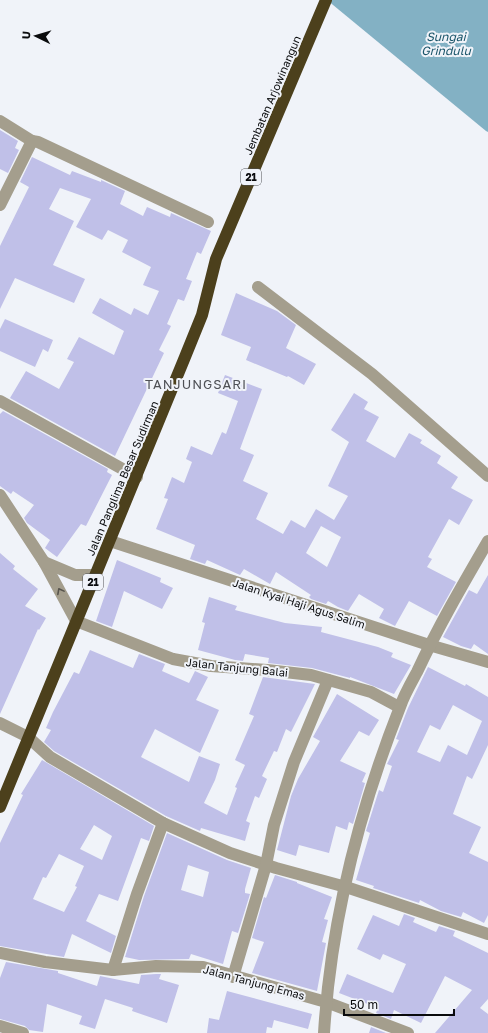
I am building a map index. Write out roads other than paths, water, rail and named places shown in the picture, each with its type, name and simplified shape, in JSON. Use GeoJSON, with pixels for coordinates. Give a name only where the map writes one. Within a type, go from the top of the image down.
{"type":"FeatureCollection","features":[{"type":"Feature","properties":{"kind":"highway","name":"Jembatan Arjowinangun"},"geometry":{"type":"LineString","coordinates":[[185,357],[202,315],[216,259],[326,0]]}},
{"type":"Feature","properties":{"kind":"highway","name":"Jalan Panglima Besar Sudirman"},"geometry":{"type":"LineString","coordinates":[[0,807],[137,477],[185,357]]}},
{"type":"Feature","properties":{"kind":"street"},"geometry":{"type":"LineString","coordinates":[[0,121],[32,141],[38,142],[208,222]]}},
{"type":"Feature","properties":{"kind":"street"},"geometry":{"type":"LineString","coordinates":[[0,205],[32,141]]}},
{"type":"Feature","properties":{"kind":"street"},"geometry":{"type":"LineString","coordinates":[[258,287],[372,374],[488,476]]}},
{"type":"Feature","properties":{"kind":"street"},"geometry":{"type":"LineString","coordinates":[[0,401],[137,477]]}},
{"type":"Feature","properties":{"kind":"street"},"geometry":{"type":"LineString","coordinates":[[0,495],[44,562],[76,621]]}},
{"type":"Feature","properties":{"kind":"street","name":"Jalan Kyai Haji Agus Salim"},"geometry":{"type":"LineString","coordinates":[[110,541],[430,645],[488,662]]}},
{"type":"Feature","properties":{"kind":"street"},"geometry":{"type":"LineString","coordinates":[[324,1033],[326,1002],[335,934],[352,853],[399,707],[430,645],[488,542]]}},
{"type":"Feature","properties":{"kind":"street"},"geometry":{"type":"LineString","coordinates":[[44,562],[76,574],[96,575]]}},
{"type":"Feature","properties":{"kind":"street","name":"Jalan Tanjung Balai"},"geometry":{"type":"LineString","coordinates":[[76,621],[173,659],[211,666],[267,670],[311,676],[370,692],[399,707]]}},
{"type":"Feature","properties":{"kind":"street"},"geometry":{"type":"LineString","coordinates":[[233,977],[266,865],[274,826],[294,762],[328,680]]}},
{"type":"Feature","properties":{"kind":"street"},"geometry":{"type":"LineString","coordinates":[[0,723],[28,737],[50,757],[163,823],[230,853],[266,865],[346,887],[488,934]]}},
{"type":"Feature","properties":{"kind":"street"},"geometry":{"type":"LineString","coordinates":[[112,970],[137,894],[163,823]]}},
{"type":"Feature","properties":{"kind":"street","name":"Jalan Tanjung Emas"},"geometry":{"type":"LineString","coordinates":[[0,953],[45,962],[112,970],[156,966],[203,967],[233,977],[326,1002],[408,1033]]}},
{"type":"Feature","properties":{"kind":"street"},"geometry":{"type":"LineString","coordinates":[[0,1026],[23,1033]]}},
{"type":"Feature","properties":{"kind":"water","name":"Sungai Grindulu"},"geometry":{"type":"Polygon","coordinates":[[[327,0],[488,0],[488,132],[486,131],[327,0]]]}},
{"type":"Feature","properties":{"kind":"district","name":"TANJUNGSARI"},"geometry":{"type":"Point","coordinates":[196,384]}}]}
